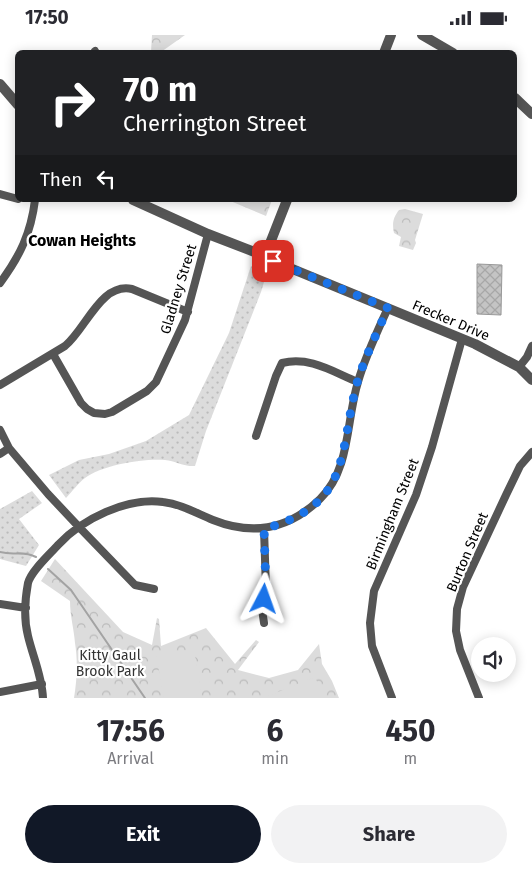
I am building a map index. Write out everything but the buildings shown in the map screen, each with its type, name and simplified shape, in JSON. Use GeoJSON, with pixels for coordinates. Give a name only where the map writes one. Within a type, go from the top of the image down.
{"type":"FeatureCollection","features":[{"type":"Feature","properties":{"kind":"street"},"geometry":{"type":"LineString","coordinates":[[385,50],[391,35]]}},
{"type":"Feature","properties":{"kind":"street"},"geometry":{"type":"LineString","coordinates":[[422,35],[448,50]]}},
{"type":"Feature","properties":{"kind":"street"},"geometry":{"type":"LineString","coordinates":[[0,84],[15,102]]}},
{"type":"Feature","properties":{"kind":"street"},"geometry":{"type":"LineString","coordinates":[[517,101],[532,114]]}},
{"type":"Feature","properties":{"kind":"street"},"geometry":{"type":"LineString","coordinates":[[0,194],[15,199]]}},
{"type":"Feature","properties":{"kind":"street"},"geometry":{"type":"LineString","coordinates":[[0,283],[14,263],[26,240],[34,202]]}},
{"type":"Feature","properties":{"kind":"street","name":"Frecker Drive"},"geometry":{"type":"LineString","coordinates":[[137,202],[208,234],[462,339],[520,367],[532,380]]}},
{"type":"Feature","properties":{"kind":"street"},"geometry":{"type":"LineString","coordinates":[[265,256],[286,202]]}},
{"type":"Feature","properties":{"kind":"street","name":"Gladney Street"},"geometry":{"type":"LineString","coordinates":[[53,355],[84,406],[94,413],[109,413],[146,391],[156,382],[188,312],[208,234]]}},
{"type":"Feature","properties":{"kind":"street"},"geometry":{"type":"LineString","coordinates":[[0,385],[53,355],[71,341],[105,297],[114,290],[132,289],[188,312]]}},
{"type":"Feature","properties":{"kind":"street"},"geometry":{"type":"LineString","coordinates":[[43,698],[42,684],[27,633],[28,581],[33,573],[69,534],[79,527],[113,509],[136,502],[164,501],[187,507],[221,523],[264,529],[287,522],[307,511],[322,497],[336,478],[344,455],[358,382],[388,308]]}},
{"type":"Feature","properties":{"kind":"street","name":"Birmingham Street"},"geometry":{"type":"LineString","coordinates":[[392,698],[372,645],[370,623],[374,591],[416,495],[432,447],[462,339]]}},
{"type":"Feature","properties":{"kind":"street"},"geometry":{"type":"LineString","coordinates":[[520,367],[532,346]]}},
{"type":"Feature","properties":{"kind":"street"},"geometry":{"type":"LineString","coordinates":[[256,436],[282,363],[294,360],[308,361],[358,382]]}},
{"type":"Feature","properties":{"kind":"street"},"geometry":{"type":"LineString","coordinates":[[0,430],[9,448],[79,527],[136,585],[154,589]]}},
{"type":"Feature","properties":{"kind":"street"},"geometry":{"type":"LineString","coordinates":[[0,454],[9,448]]}},
{"type":"Feature","properties":{"kind":"street","name":"Burton Street"},"geometry":{"type":"LineString","coordinates":[[479,698],[460,650],[456,631],[457,609],[463,587],[506,495],[520,466],[532,452]]}},
{"type":"Feature","properties":{"kind":"street"},"geometry":{"type":"LineString","coordinates":[[264,529],[266,589],[262,609],[264,623]]}},
{"type":"Feature","properties":{"kind":"street"},"geometry":{"type":"LineString","coordinates":[[0,605],[26,608]]}},
{"type":"Feature","properties":{"kind":"street"},"geometry":{"type":"LineString","coordinates":[[0,692],[42,684]]}},
{"type":"Feature","properties":{"kind":"green space"},"geometry":{"type":"Polygon","coordinates":[[[152,35],[185,35],[164,50],[151,50],[152,35]]]}},
{"type":"Feature","properties":{"kind":"green space"},"geometry":{"type":"Polygon","coordinates":[[[233,202],[271,202],[266,216],[233,202]]]}},
{"type":"Feature","properties":{"kind":"green space"},"geometry":{"type":"Polygon","coordinates":[[[405,209],[423,214],[413,250],[399,246],[401,237],[394,233],[393,221],[395,216],[399,210],[405,209]]]}},
{"type":"Feature","properties":{"kind":"green space"},"geometry":{"type":"Polygon","coordinates":[[[251,266],[267,272],[261,292],[206,431],[195,466],[156,460],[135,461],[112,466],[92,473],[77,485],[66,498],[49,475],[79,460],[109,454],[146,441],[189,415],[229,333],[251,266]]]}},
{"type":"Feature","properties":{"kind":"green space"},"geometry":{"type":"Polygon","coordinates":[[[32,491],[42,503],[19,519],[39,545],[26,566],[0,559],[0,509],[32,491]]]}},
{"type":"Feature","properties":{"kind":"green space","name":"Kitty Gaul Brook Park"},"geometry":{"type":"Polygon","coordinates":[[[55,559],[123,632],[152,645],[157,618],[159,619],[161,646],[206,628],[235,664],[256,640],[259,642],[238,670],[269,678],[298,670],[319,644],[322,664],[339,698],[74,698],[77,657],[70,601],[41,581],[55,559]]]}},
{"type":"Feature","properties":{"kind":"green space"},"geometry":{"type":"Polygon","coordinates":[[[194,649],[202,698],[164,698],[156,655],[194,649]]]}},
{"type":"Feature","properties":{"kind":"green space"},"geometry":{"type":"Polygon","coordinates":[[[315,677],[324,698],[263,698],[315,677]]]}},
{"type":"Feature","properties":{"kind":"waterway"},"geometry":{"type":"LineString","coordinates":[[0,552],[27,554],[36,557]]}},
{"type":"Feature","properties":{"kind":"waterway"},"geometry":{"type":"LineString","coordinates":[[48,569],[71,590],[145,698]]}},
{"type":"Feature","properties":{"kind":"district","name":"Cowan Heights"},"geometry":{"type":"Point","coordinates":[82,240]}},
{"type":"Feature","properties":{"kind":"route"},"geometry":{"type":"LineString","coordinates":[[264,599],[266,589],[264,529],[287,522],[307,511],[322,497],[336,478],[344,455],[358,382],[388,308],[273,261]]}}]}
